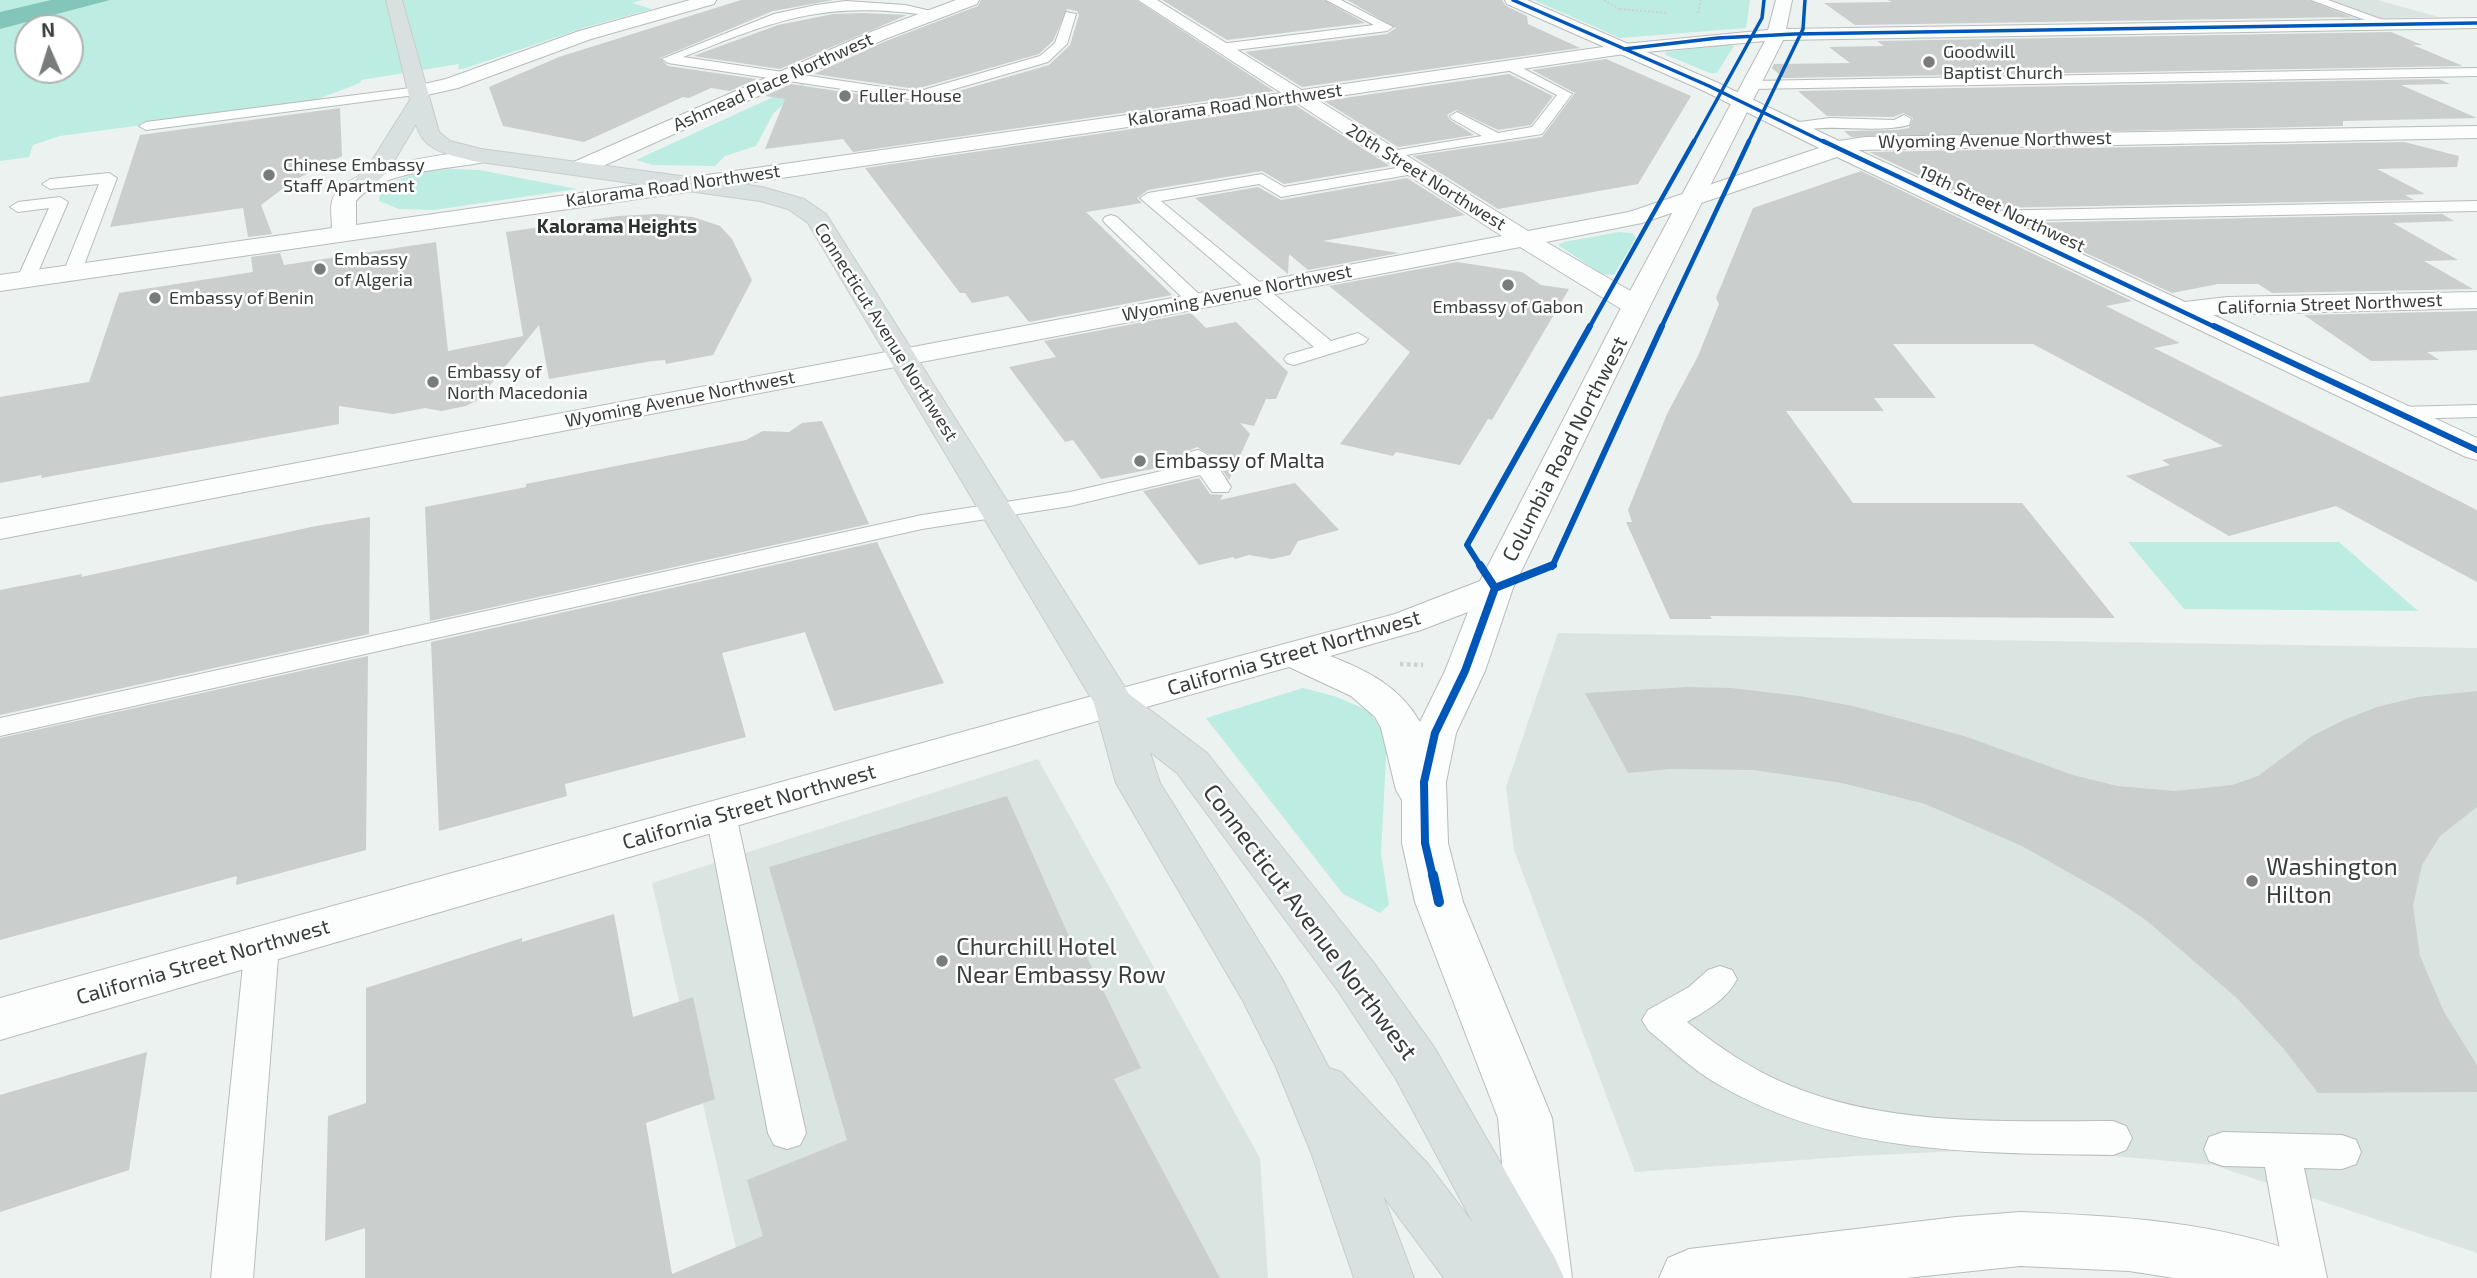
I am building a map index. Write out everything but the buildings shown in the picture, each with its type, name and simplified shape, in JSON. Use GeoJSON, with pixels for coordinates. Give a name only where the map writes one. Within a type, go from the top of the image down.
{"type":"FeatureCollection","features":[{"type":"Feature","properties":{"kind":"main road","name":"Connecticut Avenue Northwest"},"geometry":{"type":"LineString","coordinates":[[394,0],[427,130],[436,142],[481,156],[775,196],[812,214],[1114,703],[1138,783],[1263,991],[1302,1066],[1339,1152],[1384,1278]]}},
{"type":"Feature","properties":{"kind":"main road"},"geometry":{"type":"LineString","coordinates":[[364,182],[380,166],[417,87]]}},
{"type":"Feature","properties":{"kind":"main road","name":"Connecticut Avenue Northwest"},"geometry":{"type":"LineString","coordinates":[[1114,703],[1192,764],[1356,977],[1415,1063],[1534,1278]]}},
{"type":"Feature","properties":{"kind":"main road"},"geometry":{"type":"LineString","coordinates":[[1302,1066],[1420,1197],[1456,1250],[1480,1271],[1494,1278]]}},
{"type":"Feature","properties":{"kind":"street"},"geometry":{"type":"LineString","coordinates":[[417,87],[452,84],[584,35],[708,0]]}},
{"type":"Feature","properties":{"kind":"street","name":"Ashmead Place Northwest"},"geometry":{"type":"LineString","coordinates":[[578,169],[786,76],[971,0]]}},
{"type":"Feature","properties":{"kind":"street","name":"20th Street Northwest"},"geometry":{"type":"LineString","coordinates":[[1146,0],[1523,239],[1636,306]]}},
{"type":"Feature","properties":{"kind":"street","name":"19th Street Northwest"},"geometry":{"type":"LineString","coordinates":[[1513,0],[1624,49],[1746,93],[1792,127],[2477,450]]}},
{"type":"Feature","properties":{"kind":"street","name":"Columbia Road Northwest"},"geometry":{"type":"LineString","coordinates":[[1542,1278],[1525,1118],[1439,902],[1425,843],[1422,808],[1424,782],[1435,733],[1465,671],[1495,588],[1636,306],[1694,199],[1777,34],[1784,0]]}},
{"type":"Feature","properties":{"kind":"street"},"geometry":{"type":"LineString","coordinates":[[2438,7],[2477,17]]}},
{"type":"Feature","properties":{"kind":"street","name":"Kalorama Road Northwest"},"geometry":{"type":"LineString","coordinates":[[0,283],[1624,49],[1777,34],[2477,23]]}},
{"type":"Feature","properties":{"kind":"street","name":"Wyoming Avenue Northwest"},"geometry":{"type":"LineString","coordinates":[[0,529],[1634,218],[1838,149],[1875,142],[2477,132]]}},
{"type":"Feature","properties":{"kind":"street","name":"Connecticut Avenue Northwest"},"geometry":{"type":"LineString","coordinates":[[364,182],[403,171],[481,156]]}},
{"type":"Feature","properties":{"kind":"street"},"geometry":{"type":"LineString","coordinates":[[344,233],[344,200],[348,192],[364,182]]}},
{"type":"Feature","properties":{"kind":"street","name":"California Street Northwest"},"geometry":{"type":"LineString","coordinates":[[2182,311],[2227,305],[2477,300]]}},
{"type":"Feature","properties":{"kind":"street","name":"California Street Northwest"},"geometry":{"type":"LineString","coordinates":[[0,1019],[1408,622],[1495,588]]}},
{"type":"Feature","properties":{"kind":"street"},"geometry":{"type":"LineString","coordinates":[[1293,654],[1366,689],[1391,709],[1404,733],[1422,808]]}},
{"type":"Feature","properties":{"kind":"street"},"geometry":{"type":"LineString","coordinates":[[1689,1278],[2020,1239],[2129,1244],[2179,1251],[2291,1278]]}},
{"type":"Feature","properties":{"kind":"lane"},"geometry":{"type":"LineString","coordinates":[[1220,48],[1387,27],[1332,0]]}},
{"type":"Feature","properties":{"kind":"lane"},"geometry":{"type":"LineString","coordinates":[[2317,0],[2391,25]]}},
{"type":"Feature","properties":{"kind":"lane"},"geometry":{"type":"LineString","coordinates":[[934,13],[876,4],[814,8],[757,25],[668,59],[916,96],[1044,59],[1061,44],[1070,14]]}},
{"type":"Feature","properties":{"kind":"lane"},"geometry":{"type":"LineString","coordinates":[[1391,155],[1537,131],[1565,93],[1508,65]]}},
{"type":"Feature","properties":{"kind":"lane"},"geometry":{"type":"LineString","coordinates":[[1746,93],[2477,72]]}},
{"type":"Feature","properties":{"kind":"lane"},"geometry":{"type":"LineString","coordinates":[[146,126],[417,87]]}},
{"type":"Feature","properties":{"kind":"lane"},"geometry":{"type":"LineString","coordinates":[[1746,93],[1856,88],[1875,94]]}},
{"type":"Feature","properties":{"kind":"lane"},"geometry":{"type":"LineString","coordinates":[[1457,116],[1496,138]]}},
{"type":"Feature","properties":{"kind":"lane"},"geometry":{"type":"LineString","coordinates":[[1792,127],[1820,123],[1894,124],[1904,122],[1904,119]]}},
{"type":"Feature","properties":{"kind":"lane"},"geometry":{"type":"LineString","coordinates":[[1327,348],[1148,198],[1262,179],[1281,192],[1414,170]]}},
{"type":"Feature","properties":{"kind":"lane"},"geometry":{"type":"LineString","coordinates":[[50,184],[109,178],[72,273]]}},
{"type":"Feature","properties":{"kind":"lane"},"geometry":{"type":"LineString","coordinates":[[19,207],[60,202],[26,279]]}},
{"type":"Feature","properties":{"kind":"lane"},"geometry":{"type":"LineString","coordinates":[[1980,216],[2477,206]]}},
{"type":"Feature","properties":{"kind":"lane"},"geometry":{"type":"LineString","coordinates":[[1111,220],[1196,301]]}},
{"type":"Feature","properties":{"kind":"lane"},"geometry":{"type":"LineString","coordinates":[[1294,359],[1358,339]]}},
{"type":"Feature","properties":{"kind":"lane"},"geometry":{"type":"LineString","coordinates":[[2399,413],[2477,411]]}},
{"type":"Feature","properties":{"kind":"lane"},"geometry":{"type":"LineString","coordinates":[[0,727],[922,522],[1070,499],[1202,462],[1220,487]]}},
{"type":"Feature","properties":{"kind":"lane"},"geometry":{"type":"LineString","coordinates":[[721,815],[787,1133]]}},
{"type":"Feature","properties":{"kind":"lane"},"geometry":{"type":"LineString","coordinates":[[232,1278],[262,945]]}},
{"type":"Feature","properties":{"kind":"lane"},"geometry":{"type":"LineString","coordinates":[[1720,979],[1701,997],[1660,1020],[1731,1074],[1779,1098],[1832,1118],[1891,1129],[1957,1135],[2113,1138]]}},
{"type":"Feature","properties":{"kind":"lane"},"geometry":{"type":"LineString","coordinates":[[2223,1149],[2342,1152]]}},
{"type":"Feature","properties":{"kind":"lane"},"geometry":{"type":"LineString","coordinates":[[2280,1150],[2294,1207],[2306,1278]]}},
{"type":"Feature","properties":{"kind":"path"},"geometry":{"type":"LineString","coordinates":[[1620,9],[1672,13]]}},
{"type":"Feature","properties":{"kind":"path"},"geometry":{"type":"LineString","coordinates":[[1393,663],[1431,666]]}},
{"type":"Feature","properties":{"kind":"shaded area"},"geometry":{"type":"Polygon","coordinates":[[[0,0],[642,0],[632,3],[652,9],[583,28],[463,69],[458,69],[459,64],[361,80],[360,83],[307,103],[60,136],[33,145],[29,157],[0,161],[0,0]]]}},
{"type":"Feature","properties":{"kind":"shaded area"},"geometry":{"type":"Polygon","coordinates":[[[51,0],[110,0],[57,14],[14,14],[14,25],[0,29],[0,12],[51,0]]]}},
{"type":"Feature","properties":{"kind":"shaded area"},"geometry":{"type":"Polygon","coordinates":[[[1534,0],[1750,0],[1746,28],[1620,38],[1534,0]]]}},
{"type":"Feature","properties":{"kind":"shaded area"},"geometry":{"type":"Polygon","coordinates":[[[2298,0],[2377,0],[2439,17],[2344,19],[2298,0]]]}},
{"type":"Feature","properties":{"kind":"shaded area"},"geometry":{"type":"Polygon","coordinates":[[[1726,44],[1734,46],[1717,73],[1710,73],[1666,55],[1665,52],[1726,44]]]}},
{"type":"Feature","properties":{"kind":"shaded area"},"geometry":{"type":"Polygon","coordinates":[[[808,81],[773,114],[756,146],[725,156],[715,166],[653,165],[636,160],[808,81]]]}},
{"type":"Feature","properties":{"kind":"shaded area"},"geometry":{"type":"Polygon","coordinates":[[[479,170],[577,189],[434,210],[399,209],[379,201],[381,188],[398,180],[423,172],[479,170]]]}},
{"type":"Feature","properties":{"kind":"shaded area"},"geometry":{"type":"Polygon","coordinates":[[[1619,232],[1632,233],[1636,238],[1614,275],[1602,274],[1558,245],[1564,242],[1619,232]]]}},
{"type":"Feature","properties":{"kind":"shaded area"},"geometry":{"type":"Polygon","coordinates":[[[2128,542],[2339,542],[2418,611],[2184,609],[2128,542]]]}},
{"type":"Feature","properties":{"kind":"shaded area"},"geometry":{"type":"Polygon","coordinates":[[[1558,633],[2477,648],[2477,1253],[2213,1165],[2024,1148],[1857,1156],[1635,1172],[1514,850],[1506,787],[1558,633]]]}},
{"type":"Feature","properties":{"kind":"shaded area"},"geometry":{"type":"Polygon","coordinates":[[[1303,688],[1334,696],[1369,711],[1387,739],[1381,853],[1389,905],[1380,913],[1343,894],[1206,718],[1303,688]]]}},
{"type":"Feature","properties":{"kind":"shaded area"},"geometry":{"type":"Polygon","coordinates":[[[1038,759],[1260,1158],[1268,1278],[743,1278],[652,883],[1038,759]]]}},
{"type":"Feature","properties":{"kind":"cycle path"},"geometry":{"type":"LineString","coordinates":[[1513,0],[1709,86],[2477,450]]}},
{"type":"Feature","properties":{"kind":"cycle path"},"geometry":{"type":"LineString","coordinates":[[1495,588],[1467,545],[1728,82],[1762,18],[1764,0]]}},
{"type":"Feature","properties":{"kind":"cycle path"},"geometry":{"type":"LineString","coordinates":[[1495,588],[1552,567],[1714,212],[1796,45],[1803,29],[1805,0]]}},
{"type":"Feature","properties":{"kind":"cycle path"},"geometry":{"type":"LineString","coordinates":[[1624,49],[1718,38],[1795,34],[2477,23]]}},
{"type":"Feature","properties":{"kind":"cycle path"},"geometry":{"type":"LineString","coordinates":[[1439,902],[1425,843],[1424,782],[1435,733],[1465,671],[1495,588]]}},
{"type":"Feature","properties":{"kind":"place","name":"Goodwill Baptist Church"},"geometry":{"type":"Point","coordinates":[1929,62]}},
{"type":"Feature","properties":{"kind":"place","name":"Fuller House"},"geometry":{"type":"Point","coordinates":[845,96]}},
{"type":"Feature","properties":{"kind":"place","name":"Chinese Embassy Staff Apartment"},"geometry":{"type":"Point","coordinates":[269,175]}},
{"type":"Feature","properties":{"kind":"place","name":"Embassy of Algeria"},"geometry":{"type":"Point","coordinates":[320,269]}},
{"type":"Feature","properties":{"kind":"place","name":"Embassy of Gabon"},"geometry":{"type":"Point","coordinates":[1508,285]}},
{"type":"Feature","properties":{"kind":"place","name":"Embassy of Benin"},"geometry":{"type":"Point","coordinates":[155,298]}},
{"type":"Feature","properties":{"kind":"place","name":"Embassy of North Macedonia"},"geometry":{"type":"Point","coordinates":[433,382]}},
{"type":"Feature","properties":{"kind":"place","name":"Embassy of Malta"},"geometry":{"type":"Point","coordinates":[1140,461]}},
{"type":"Feature","properties":{"kind":"place","name":"Washington Hilton"},"geometry":{"type":"Point","coordinates":[2252,881]}},
{"type":"Feature","properties":{"kind":"place","name":"Churchill Hotel Near Embassy Row"},"geometry":{"type":"Point","coordinates":[942,961]}},
{"type":"Feature","properties":{"kind":"district","name":"Kalorama Heights"},"geometry":{"type":"Point","coordinates":[617,227]}}]}
